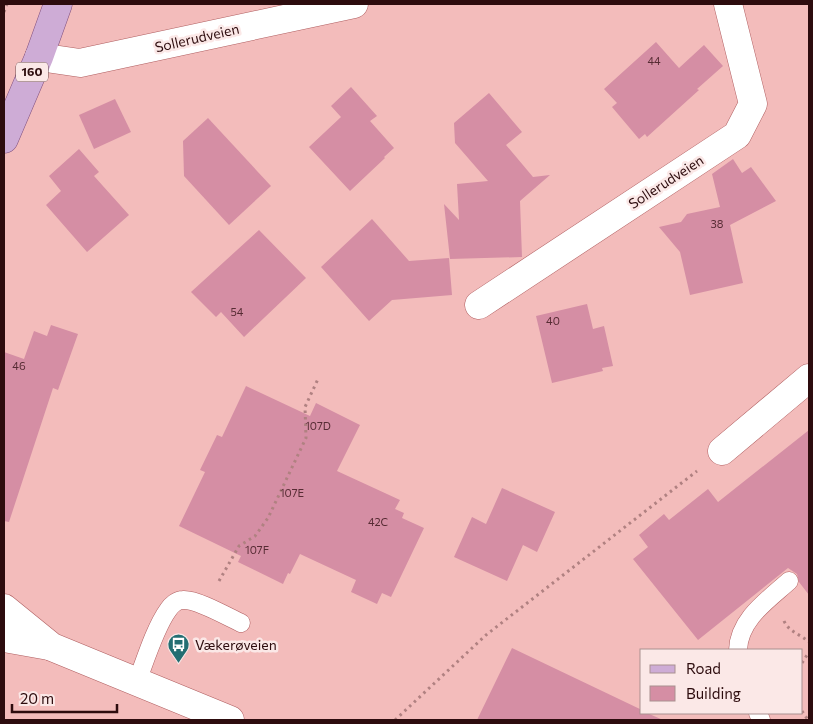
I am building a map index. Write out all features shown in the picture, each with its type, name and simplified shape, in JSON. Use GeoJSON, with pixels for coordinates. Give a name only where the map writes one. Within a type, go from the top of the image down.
{"type":"FeatureCollection","features":[{"type":"Feature","properties":{"kind":"main road","name":"160"},"geometry":{"type":"LineString","coordinates":[[4,139],[39,57],[58,4]]}},
{"type":"Feature","properties":{"kind":"street","name":"Sollerudveien"},"geometry":{"type":"LineString","coordinates":[[39,57],[80,63],[354,4]]}},
{"type":"Feature","properties":{"kind":"street","name":"Sollerudveien"},"geometry":{"type":"LineString","coordinates":[[479,305],[737,135],[753,104],[728,4]]}},
{"type":"Feature","properties":{"kind":"street"},"geometry":{"type":"LineString","coordinates":[[722,451],[809,378]]}},
{"type":"Feature","properties":{"kind":"street"},"geometry":{"type":"LineString","coordinates":[[4,608],[52,646]]}},
{"type":"Feature","properties":{"kind":"street"},"geometry":{"type":"LineString","coordinates":[[4,638],[52,646],[230,720]]}},
{"type":"Feature","properties":{"kind":"lane"},"geometry":{"type":"LineString","coordinates":[[738,649],[742,628],[760,607],[790,581]]}},
{"type":"Feature","properties":{"kind":"lane"},"geometry":{"type":"LineString","coordinates":[[137,682],[167,610],[174,603],[184,600],[205,606],[241,623]]}},
{"type":"Feature","properties":{"kind":"path"},"geometry":{"type":"LineString","coordinates":[[4,12],[6,4]]}},
{"type":"Feature","properties":{"kind":"path"},"geometry":{"type":"LineString","coordinates":[[205,606],[239,546],[255,536],[268,518],[306,438],[305,407],[318,380]]}},
{"type":"Feature","properties":{"kind":"path"},"geometry":{"type":"LineString","coordinates":[[395,720],[486,635],[722,451]]}},
{"type":"Feature","properties":{"kind":"path"},"geometry":{"type":"LineString","coordinates":[[783,618],[790,630],[802,635],[809,642]]}},
{"type":"Feature","properties":{"kind":"building"},"geometry":{"type":"Polygon","coordinates":[[[656,42],[679,68],[704,45],[723,66],[647,137],[645,134],[639,139],[612,107],[617,103],[604,89],[656,42]]]}},
{"type":"Feature","properties":{"kind":"building"},"geometry":{"type":"Polygon","coordinates":[[[351,87],[377,116],[370,121],[394,148],[350,191],[309,147],[341,117],[331,106],[351,87]]]}},
{"type":"Feature","properties":{"kind":"building"},"geometry":{"type":"Polygon","coordinates":[[[489,93],[522,132],[506,145],[533,177],[550,175],[520,201],[522,257],[450,259],[444,204],[459,220],[457,184],[488,181],[455,143],[454,123],[489,93]]]}},
{"type":"Feature","properties":{"kind":"building"},"geometry":{"type":"Polygon","coordinates":[[[115,99],[131,132],[94,149],[79,115],[115,99]]]}},
{"type":"Feature","properties":{"kind":"building"},"geometry":{"type":"Polygon","coordinates":[[[208,118],[271,186],[229,225],[184,176],[183,141],[208,118]]]}},
{"type":"Feature","properties":{"kind":"building"},"geometry":{"type":"Polygon","coordinates":[[[79,149],[99,172],[94,176],[129,215],[87,252],[46,205],[61,191],[49,176],[79,149]]]}},
{"type":"Feature","properties":{"kind":"building"},"geometry":{"type":"Polygon","coordinates":[[[733,159],[742,173],[751,167],[776,201],[730,225],[743,283],[690,295],[680,252],[659,227],[681,222],[687,214],[720,207],[712,174],[733,159]]]}},
{"type":"Feature","properties":{"kind":"building"},"geometry":{"type":"Polygon","coordinates":[[[372,219],[409,261],[449,258],[452,295],[392,300],[369,321],[321,267],[372,219]]]}},
{"type":"Feature","properties":{"kind":"building"},"geometry":{"type":"Polygon","coordinates":[[[259,230],[306,278],[244,337],[221,312],[216,317],[191,292],[259,230]]]}},
{"type":"Feature","properties":{"kind":"building"},"geometry":{"type":"Polygon","coordinates":[[[587,304],[593,329],[604,326],[613,366],[602,368],[603,371],[552,383],[536,316],[587,304]]]}},
{"type":"Feature","properties":{"kind":"building"},"geometry":{"type":"Polygon","coordinates":[[[51,325],[78,334],[58,390],[53,388],[9,522],[4,521],[4,352],[24,359],[34,331],[47,336],[51,325]]]}},
{"type":"Feature","properties":{"kind":"building"},"geometry":{"type":"Polygon","coordinates":[[[246,386],[310,416],[316,403],[360,425],[337,471],[400,500],[395,509],[404,513],[402,518],[424,528],[391,597],[382,593],[377,604],[351,592],[356,580],[300,554],[283,584],[238,562],[241,556],[179,526],[205,472],[200,470],[217,435],[222,437],[246,386]]]}},
{"type":"Feature","properties":{"kind":"building"},"geometry":{"type":"Polygon","coordinates":[[[809,430],[809,595],[799,582],[797,574],[788,568],[698,640],[633,559],[648,547],[639,535],[664,514],[669,520],[708,489],[718,502],[809,430]]]}},
{"type":"Feature","properties":{"kind":"building"},"geometry":{"type":"Polygon","coordinates":[[[502,488],[555,512],[537,552],[523,545],[507,581],[454,557],[472,517],[486,524],[502,488]]]}},
{"type":"Feature","properties":{"kind":"building"},"geometry":{"type":"Polygon","coordinates":[[[512,648],[640,709],[640,714],[649,714],[663,720],[477,720],[512,648]]]}},
{"type":"Feature","properties":{"kind":"place","name":"Vækerøveien"},"geometry":{"type":"Point","coordinates":[179,664]}}]}
